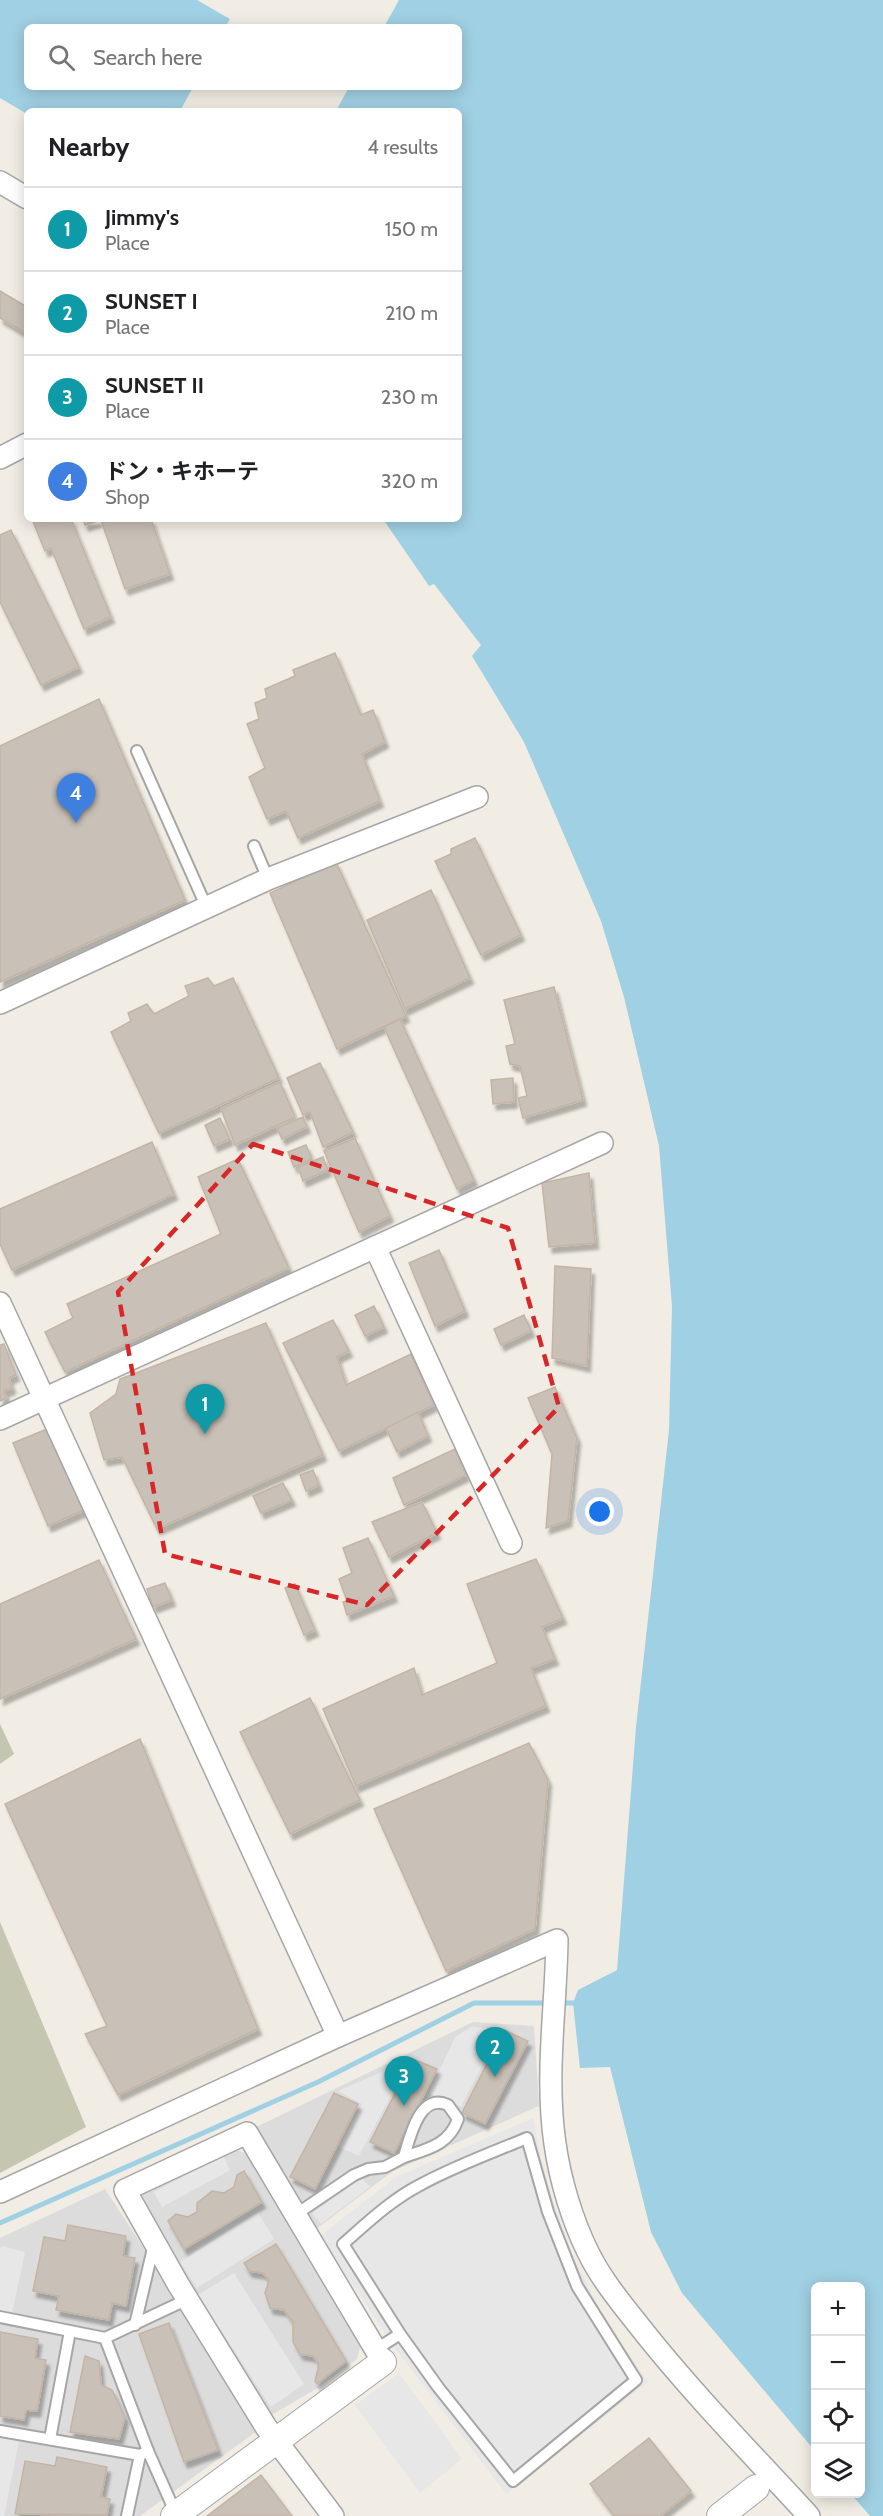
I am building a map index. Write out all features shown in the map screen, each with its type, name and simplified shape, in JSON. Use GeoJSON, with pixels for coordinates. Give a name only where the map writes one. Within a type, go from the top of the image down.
{"type":"FeatureCollection","features":[{"type":"Feature","properties":{"kind":"street"},"geometry":{"type":"LineString","coordinates":[[0,182],[24,196]]}},
{"type":"Feature","properties":{"kind":"street"},"geometry":{"type":"LineString","coordinates":[[0,458],[24,446]]}},
{"type":"Feature","properties":{"kind":"street"},"geometry":{"type":"LineString","coordinates":[[0,1003],[268,879],[477,797]]}},
{"type":"Feature","properties":{"kind":"street"},"geometry":{"type":"LineString","coordinates":[[0,1419],[602,1143]]}},
{"type":"Feature","properties":{"kind":"street"},"geometry":{"type":"LineString","coordinates":[[375,1247],[512,1543]]}},
{"type":"Feature","properties":{"kind":"street"},"geometry":{"type":"LineString","coordinates":[[0,1303],[338,2036]]}},
{"type":"Feature","properties":{"kind":"street"},"geometry":{"type":"LineString","coordinates":[[0,2192],[338,2036],[557,1940],[550,2069],[555,2144],[570,2205],[588,2252],[613,2293],[663,2357],[809,2516]]}},
{"type":"Feature","properties":{"kind":"street"},"geometry":{"type":"LineString","coordinates":[[175,2515],[275,2441],[379,2356],[247,2133],[124,2190],[275,2441],[333,2516]]}},
{"type":"Feature","properties":{"kind":"street"},"geometry":{"type":"LineString","coordinates":[[720,2516],[756,2488]]}},
{"type":"Feature","properties":{"kind":"lane"},"geometry":{"type":"LineString","coordinates":[[137,751],[206,906]]}},
{"type":"Feature","properties":{"kind":"lane"},"geometry":{"type":"LineString","coordinates":[[254,846],[268,879]]}},
{"type":"Feature","properties":{"kind":"lane"},"geometry":{"type":"LineString","coordinates":[[295,2215],[354,2175],[368,2169],[385,2167],[404,2157],[436,2146],[454,2132],[458,2119],[448,2105],[435,2101],[428,2104],[411,2133],[404,2157]]}},
{"type":"Feature","properties":{"kind":"lane"},"geometry":{"type":"LineString","coordinates":[[527,2138],[548,2212],[577,2286],[636,2380],[513,2481],[438,2387],[400,2334],[343,2244],[376,2214],[418,2186],[464,2163],[527,2138]]}},
{"type":"Feature","properties":{"kind":"lane"},"geometry":{"type":"LineString","coordinates":[[135,2325],[154,2241]]}},
{"type":"Feature","properties":{"kind":"lane"},"geometry":{"type":"LineString","coordinates":[[0,2317],[105,2338],[188,2299]]}},
{"type":"Feature","properties":{"kind":"lane"},"geometry":{"type":"LineString","coordinates":[[50,2439],[70,2331]]}},
{"type":"Feature","properties":{"kind":"lane"},"geometry":{"type":"LineString","coordinates":[[379,2356],[400,2334]]}},
{"type":"Feature","properties":{"kind":"lane"},"geometry":{"type":"LineString","coordinates":[[105,2338],[145,2453],[175,2515]]}},
{"type":"Feature","properties":{"kind":"lane"},"geometry":{"type":"LineString","coordinates":[[0,2431],[145,2453]]}},
{"type":"Feature","properties":{"kind":"lane"},"geometry":{"type":"LineString","coordinates":[[127,2516],[145,2453]]}},
{"type":"Feature","properties":{"kind":"highlighted area"},"geometry":{"type":"Polygon","coordinates":[[[253,1144],[508,1228],[559,1407],[367,1605],[165,1554],[118,1292],[253,1144]]]}},
{"type":"Feature","properties":{"kind":"shaded area"},"geometry":{"type":"Polygon","coordinates":[[[0,1724],[14,1754],[0,1764],[0,1724]]]}},
{"type":"Feature","properties":{"kind":"shaded area"},"geometry":{"type":"Polygon","coordinates":[[[0,1922],[86,2127],[0,2173],[0,1922]]]}},
{"type":"Feature","properties":{"kind":"shaded area"},"geometry":{"type":"Polygon","coordinates":[[[473,2022],[534,2026],[539,2106],[393,2171],[311,2233],[252,2129],[473,2022]]]}},
{"type":"Feature","properties":{"kind":"shaded area"},"geometry":{"type":"Polygon","coordinates":[[[471,2027],[501,2029],[461,2107],[429,2093],[455,2037],[471,2027]]]}},
{"type":"Feature","properties":{"kind":"shaded area"},"geometry":{"type":"Polygon","coordinates":[[[395,2066],[405,2069],[359,2156],[339,2147],[362,2104],[338,2091],[395,2066]]]}},
{"type":"Feature","properties":{"kind":"shaded area"},"geometry":{"type":"Polygon","coordinates":[[[533,2118],[543,2169],[567,2243],[602,2315],[648,2382],[506,2494],[395,2348],[320,2236],[396,2177],[533,2118]]]}},
{"type":"Feature","properties":{"kind":"shaded area"},"geometry":{"type":"Polygon","coordinates":[[[230,2148],[245,2153],[360,2347],[357,2359],[319,2387],[270,2416],[189,2288],[141,2195],[230,2148]]]}},
{"type":"Feature","properties":{"kind":"shaded area"},"geometry":{"type":"Polygon","coordinates":[[[223,2155],[230,2170],[162,2207],[154,2192],[223,2155]]]}},
{"type":"Feature","properties":{"kind":"shaded area"},"geometry":{"type":"Polygon","coordinates":[[[362,2178],[370,2187],[321,2224],[312,2213],[362,2178]]]}},
{"type":"Feature","properties":{"kind":"shaded area"},"geometry":{"type":"Polygon","coordinates":[[[105,2189],[175,2296],[257,2431],[140,2516],[0,2516],[0,2238],[105,2189]]]}},
{"type":"Feature","properties":{"kind":"shaded area"},"geometry":{"type":"Polygon","coordinates":[[[258,2212],[274,2239],[197,2288],[180,2262],[258,2212]]]}},
{"type":"Feature","properties":{"kind":"shaded area"},"geometry":{"type":"Polygon","coordinates":[[[3,2246],[25,2252],[12,2314],[0,2311],[0,2248],[3,2246]]]}},
{"type":"Feature","properties":{"kind":"shaded area"},"geometry":{"type":"Polygon","coordinates":[[[234,2273],[304,2384],[271,2407],[198,2295],[234,2273]]]}},
{"type":"Feature","properties":{"kind":"shaded area"},"geometry":{"type":"Polygon","coordinates":[[[399,2373],[462,2459],[420,2493],[355,2405],[399,2373]]]}},
{"type":"Feature","properties":{"kind":"shaded area"},"geometry":{"type":"Polygon","coordinates":[[[0,2437],[19,2441],[4,2516],[0,2516],[0,2437]]]}},
{"type":"Feature","properties":{"kind":"water"},"geometry":{"type":"Polygon","coordinates":[[[0,0],[197,0],[230,19],[227,24],[24,24],[24,90],[191,90],[182,108],[24,108],[24,112],[0,98],[0,0]]]}},
{"type":"Feature","properties":{"kind":"water"},"geometry":{"type":"Polygon","coordinates":[[[399,0],[883,0],[883,2516],[870,2516],[854,2498],[865,2498],[865,2282],[811,2282],[811,2446],[682,2293],[651,2232],[610,2067],[580,2068],[573,2003],[578,1990],[617,1970],[636,1727],[669,1430],[672,1306],[659,1146],[624,997],[601,921],[524,742],[472,656],[481,645],[434,584],[429,586],[385,522],[462,522],[462,108],[338,108],[347,90],[462,90],[462,24],[386,24],[399,0]]]}},
{"type":"Feature","properties":{"kind":"building"},"geometry":{"type":"Polygon","coordinates":[[[0,291],[24,305],[24,332],[0,318],[0,291]]]}},
{"type":"Feature","properties":{"kind":"building"},"geometry":{"type":"Polygon","coordinates":[[[33,522],[72,522],[111,617],[84,629],[51,548],[45,551],[33,522]]]}},
{"type":"Feature","properties":{"kind":"building"},"geometry":{"type":"Polygon","coordinates":[[[102,522],[152,522],[170,574],[125,589],[102,522]]]}},
{"type":"Feature","properties":{"kind":"building"},"geometry":{"type":"Polygon","coordinates":[[[11,530],[79,667],[41,685],[0,602],[0,535],[11,530]]]}},
{"type":"Feature","properties":{"kind":"building"},"geometry":{"type":"Polygon","coordinates":[[[335,653],[361,715],[373,710],[385,742],[362,754],[380,801],[298,838],[286,811],[267,819],[249,777],[265,768],[247,724],[259,719],[255,703],[267,698],[265,689],[295,676],[293,670],[335,653]]]}},
{"type":"Feature","properties":{"kind":"building"},"geometry":{"type":"Polygon","coordinates":[[[99,699],[185,900],[0,982],[0,746],[99,699]]]}},
{"type":"Feature","properties":{"kind":"building"},"geometry":{"type":"Polygon","coordinates":[[[475,838],[521,935],[481,955],[435,861],[451,854],[451,849],[475,838]]]}},
{"type":"Feature","properties":{"kind":"building"},"geometry":{"type":"Polygon","coordinates":[[[336,862],[406,1016],[337,1049],[270,893],[336,862]]]}},
{"type":"Feature","properties":{"kind":"building"},"geometry":{"type":"Polygon","coordinates":[[[431,890],[470,978],[405,1009],[367,920],[431,890]]]}},
{"type":"Feature","properties":{"kind":"building"},"geometry":{"type":"Polygon","coordinates":[[[208,978],[214,986],[233,978],[279,1078],[159,1133],[111,1032],[131,1021],[128,1013],[147,1004],[154,1014],[189,996],[185,986],[208,978]]]}},
{"type":"Feature","properties":{"kind":"building"},"geometry":{"type":"Polygon","coordinates":[[[554,987],[583,1100],[523,1118],[518,1098],[527,1096],[520,1066],[510,1064],[506,1046],[515,1044],[504,1000],[554,987]]]}},
{"type":"Feature","properties":{"kind":"building"},"geometry":{"type":"Polygon","coordinates":[[[400,1019],[474,1180],[457,1189],[384,1027],[400,1019]]]}},
{"type":"Feature","properties":{"kind":"building"},"geometry":{"type":"Polygon","coordinates":[[[320,1063],[353,1132],[323,1147],[310,1112],[303,1115],[287,1078],[320,1063]]]}},
{"type":"Feature","properties":{"kind":"building"},"geometry":{"type":"Polygon","coordinates":[[[513,1078],[514,1102],[493,1104],[491,1080],[513,1078]]]}},
{"type":"Feature","properties":{"kind":"building"},"geometry":{"type":"Polygon","coordinates":[[[280,1082],[295,1117],[235,1145],[221,1109],[280,1082]]]}},
{"type":"Feature","properties":{"kind":"building"},"geometry":{"type":"Polygon","coordinates":[[[303,1117],[307,1127],[282,1139],[277,1128],[303,1117]]]}},
{"type":"Feature","properties":{"kind":"building"},"geometry":{"type":"Polygon","coordinates":[[[220,1118],[230,1139],[214,1146],[205,1125],[220,1118]]]}},
{"type":"Feature","properties":{"kind":"building"},"geometry":{"type":"Polygon","coordinates":[[[355,1138],[390,1216],[359,1232],[324,1151],[355,1138]]]}},
{"type":"Feature","properties":{"kind":"building"},"geometry":{"type":"Polygon","coordinates":[[[152,1142],[174,1194],[12,1270],[0,1244],[0,1209],[152,1142]]]}},
{"type":"Feature","properties":{"kind":"building"},"geometry":{"type":"Polygon","coordinates":[[[306,1145],[312,1159],[294,1167],[288,1152],[306,1145]]]}},
{"type":"Feature","properties":{"kind":"building"},"geometry":{"type":"Polygon","coordinates":[[[323,1157],[328,1170],[303,1181],[298,1167],[323,1157]]]}},
{"type":"Feature","properties":{"kind":"building"},"geometry":{"type":"Polygon","coordinates":[[[238,1159],[289,1268],[65,1372],[45,1332],[73,1318],[67,1304],[221,1234],[198,1177],[238,1159]]]}},
{"type":"Feature","properties":{"kind":"building"},"geometry":{"type":"Polygon","coordinates":[[[589,1173],[595,1243],[549,1247],[542,1183],[589,1173]]]}},
{"type":"Feature","properties":{"kind":"building"},"geometry":{"type":"Polygon","coordinates":[[[439,1250],[465,1311],[435,1326],[409,1263],[439,1250]]]}},
{"type":"Feature","properties":{"kind":"building"},"geometry":{"type":"Polygon","coordinates":[[[555,1266],[591,1269],[587,1366],[552,1358],[555,1266]]]}},
{"type":"Feature","properties":{"kind":"building"},"geometry":{"type":"Polygon","coordinates":[[[374,1306],[384,1327],[365,1336],[355,1315],[374,1306]]]}},
{"type":"Feature","properties":{"kind":"building"},"geometry":{"type":"Polygon","coordinates":[[[524,1315],[531,1331],[501,1345],[494,1329],[524,1315]]]}},
{"type":"Feature","properties":{"kind":"building"},"geometry":{"type":"Polygon","coordinates":[[[333,1320],[349,1351],[337,1357],[346,1385],[411,1354],[434,1405],[339,1451],[283,1343],[333,1320]]]}},
{"type":"Feature","properties":{"kind":"building"},"geometry":{"type":"Polygon","coordinates":[[[266,1323],[323,1455],[157,1529],[122,1457],[104,1460],[90,1413],[116,1394],[120,1379],[266,1323]]]}},
{"type":"Feature","properties":{"kind":"building"},"geometry":{"type":"Polygon","coordinates":[[[4,1344],[16,1375],[9,1378],[12,1388],[4,1391],[7,1398],[0,1401],[0,1345],[4,1344]]]}},
{"type":"Feature","properties":{"kind":"building"},"geometry":{"type":"Polygon","coordinates":[[[555,1387],[577,1438],[568,1521],[546,1528],[552,1454],[528,1398],[555,1387]]]}},
{"type":"Feature","properties":{"kind":"building"},"geometry":{"type":"Polygon","coordinates":[[[418,1412],[428,1436],[397,1452],[386,1428],[418,1412]]]}},
{"type":"Feature","properties":{"kind":"building"},"geometry":{"type":"Polygon","coordinates":[[[47,1429],[84,1510],[48,1526],[13,1443],[47,1429]]]}},
{"type":"Feature","properties":{"kind":"building"},"geometry":{"type":"Polygon","coordinates":[[[455,1449],[466,1475],[404,1505],[393,1478],[455,1449]]]}},
{"type":"Feature","properties":{"kind":"building"},"geometry":{"type":"Polygon","coordinates":[[[313,1470],[319,1485],[306,1491],[300,1475],[313,1470]]]}},
{"type":"Feature","properties":{"kind":"building"},"geometry":{"type":"Polygon","coordinates":[[[283,1483],[292,1500],[261,1513],[253,1496],[283,1483]]]}},
{"type":"Feature","properties":{"kind":"building"},"geometry":{"type":"Polygon","coordinates":[[[422,1502],[437,1533],[389,1557],[372,1522],[422,1502]]]}},
{"type":"Feature","properties":{"kind":"building"},"geometry":{"type":"Polygon","coordinates":[[[368,1538],[394,1596],[347,1615],[343,1602],[347,1601],[339,1579],[352,1573],[343,1548],[368,1538]]]}},
{"type":"Feature","properties":{"kind":"building"},"geometry":{"type":"Polygon","coordinates":[[[536,1559],[563,1618],[542,1627],[555,1659],[531,1668],[546,1706],[356,1786],[323,1709],[414,1668],[422,1695],[497,1663],[467,1584],[536,1559]]]}},
{"type":"Feature","properties":{"kind":"building"},"geometry":{"type":"Polygon","coordinates":[[[99,1560],[136,1639],[0,1699],[0,1604],[99,1560]]]}},
{"type":"Feature","properties":{"kind":"building"},"geometry":{"type":"Polygon","coordinates":[[[165,1583],[172,1600],[153,1607],[147,1589],[165,1583]]]}},
{"type":"Feature","properties":{"kind":"building"},"geometry":{"type":"Polygon","coordinates":[[[295,1584],[315,1630],[304,1635],[285,1588],[295,1584]]]}},
{"type":"Feature","properties":{"kind":"building"},"geometry":{"type":"Polygon","coordinates":[[[310,1698],[360,1800],[290,1834],[240,1732],[310,1698]]]}},
{"type":"Feature","properties":{"kind":"building"},"geometry":{"type":"Polygon","coordinates":[[[140,1739],[258,2029],[118,2095],[85,2034],[107,2026],[5,1804],[140,1739]]]}},
{"type":"Feature","properties":{"kind":"building"},"geometry":{"type":"Polygon","coordinates":[[[529,1743],[548,1780],[535,1929],[446,1971],[374,1809],[529,1743]]]}},
{"type":"Feature","properties":{"kind":"building"},"geometry":{"type":"Polygon","coordinates":[[[504,2030],[528,2041],[485,2124],[462,2113],[504,2030]]]}},
{"type":"Feature","properties":{"kind":"building"},"geometry":{"type":"Polygon","coordinates":[[[413,2059],[437,2069],[394,2153],[370,2142],[413,2059]]]}},
{"type":"Feature","properties":{"kind":"building"},"geometry":{"type":"Polygon","coordinates":[[[334,2093],[358,2104],[315,2189],[290,2177],[334,2093]]]}},
{"type":"Feature","properties":{"kind":"building"},"geometry":{"type":"Polygon","coordinates":[[[244,2171],[262,2202],[184,2249],[168,2221],[176,2214],[188,2217],[197,2212],[197,2203],[212,2191],[224,2193],[234,2187],[237,2175],[244,2171]]]}},
{"type":"Feature","properties":{"kind":"building"},"geometry":{"type":"Polygon","coordinates":[[[68,2225],[126,2236],[123,2256],[135,2258],[126,2306],[112,2303],[109,2320],[56,2310],[59,2296],[33,2291],[44,2237],[65,2241],[68,2225]]]}},
{"type":"Feature","properties":{"kind":"building"},"geometry":{"type":"Polygon","coordinates":[[[276,2244],[346,2361],[317,2384],[315,2381],[319,2364],[313,2356],[300,2354],[293,2342],[293,2322],[284,2310],[270,2308],[265,2293],[269,2280],[263,2273],[249,2271],[244,2263],[276,2244]]]}},
{"type":"Feature","properties":{"kind":"building"},"geometry":{"type":"Polygon","coordinates":[[[169,2323],[218,2450],[184,2462],[139,2334],[169,2323]]]}},
{"type":"Feature","properties":{"kind":"building"},"geometry":{"type":"Polygon","coordinates":[[[0,2332],[38,2339],[35,2358],[46,2360],[37,2411],[26,2410],[24,2420],[0,2416],[0,2332]]]}},
{"type":"Feature","properties":{"kind":"building"},"geometry":{"type":"Polygon","coordinates":[[[85,2356],[99,2361],[101,2385],[112,2390],[125,2417],[119,2439],[70,2432],[85,2356]]]}},
{"type":"Feature","properties":{"kind":"building"},"geometry":{"type":"Polygon","coordinates":[[[649,2438],[691,2491],[660,2516],[614,2516],[590,2484],[649,2438]]]}},
{"type":"Feature","properties":{"kind":"building"},"geometry":{"type":"Polygon","coordinates":[[[57,2457],[107,2467],[101,2497],[110,2499],[107,2515],[15,2514],[25,2461],[55,2466],[57,2457]]]}},
{"type":"Feature","properties":{"kind":"building"},"geometry":{"type":"Polygon","coordinates":[[[261,2475],[292,2516],[207,2516],[261,2475]]]}},
{"type":"Feature","properties":{"kind":"waterway"},"geometry":{"type":"LineString","coordinates":[[0,2223],[318,2082],[474,2003],[550,2003]]}},
{"type":"Feature","properties":{"kind":"waterway"},"geometry":{"type":"LineString","coordinates":[[559,2003],[573,2003]]}},
{"type":"Feature","properties":{"kind":"place","name":"ドン・キホーテ"},"geometry":{"type":"Point","coordinates":[76,823]}},
{"type":"Feature","properties":{"kind":"place","name":"Jimmy's"},"geometry":{"type":"Point","coordinates":[205,1434]}},
{"type":"Feature","properties":{"kind":"place","name":"SUNSET I"},"geometry":{"type":"Point","coordinates":[495,2077]}},
{"type":"Feature","properties":{"kind":"place","name":"SUNSET II"},"geometry":{"type":"Point","coordinates":[404,2106]}}]}
